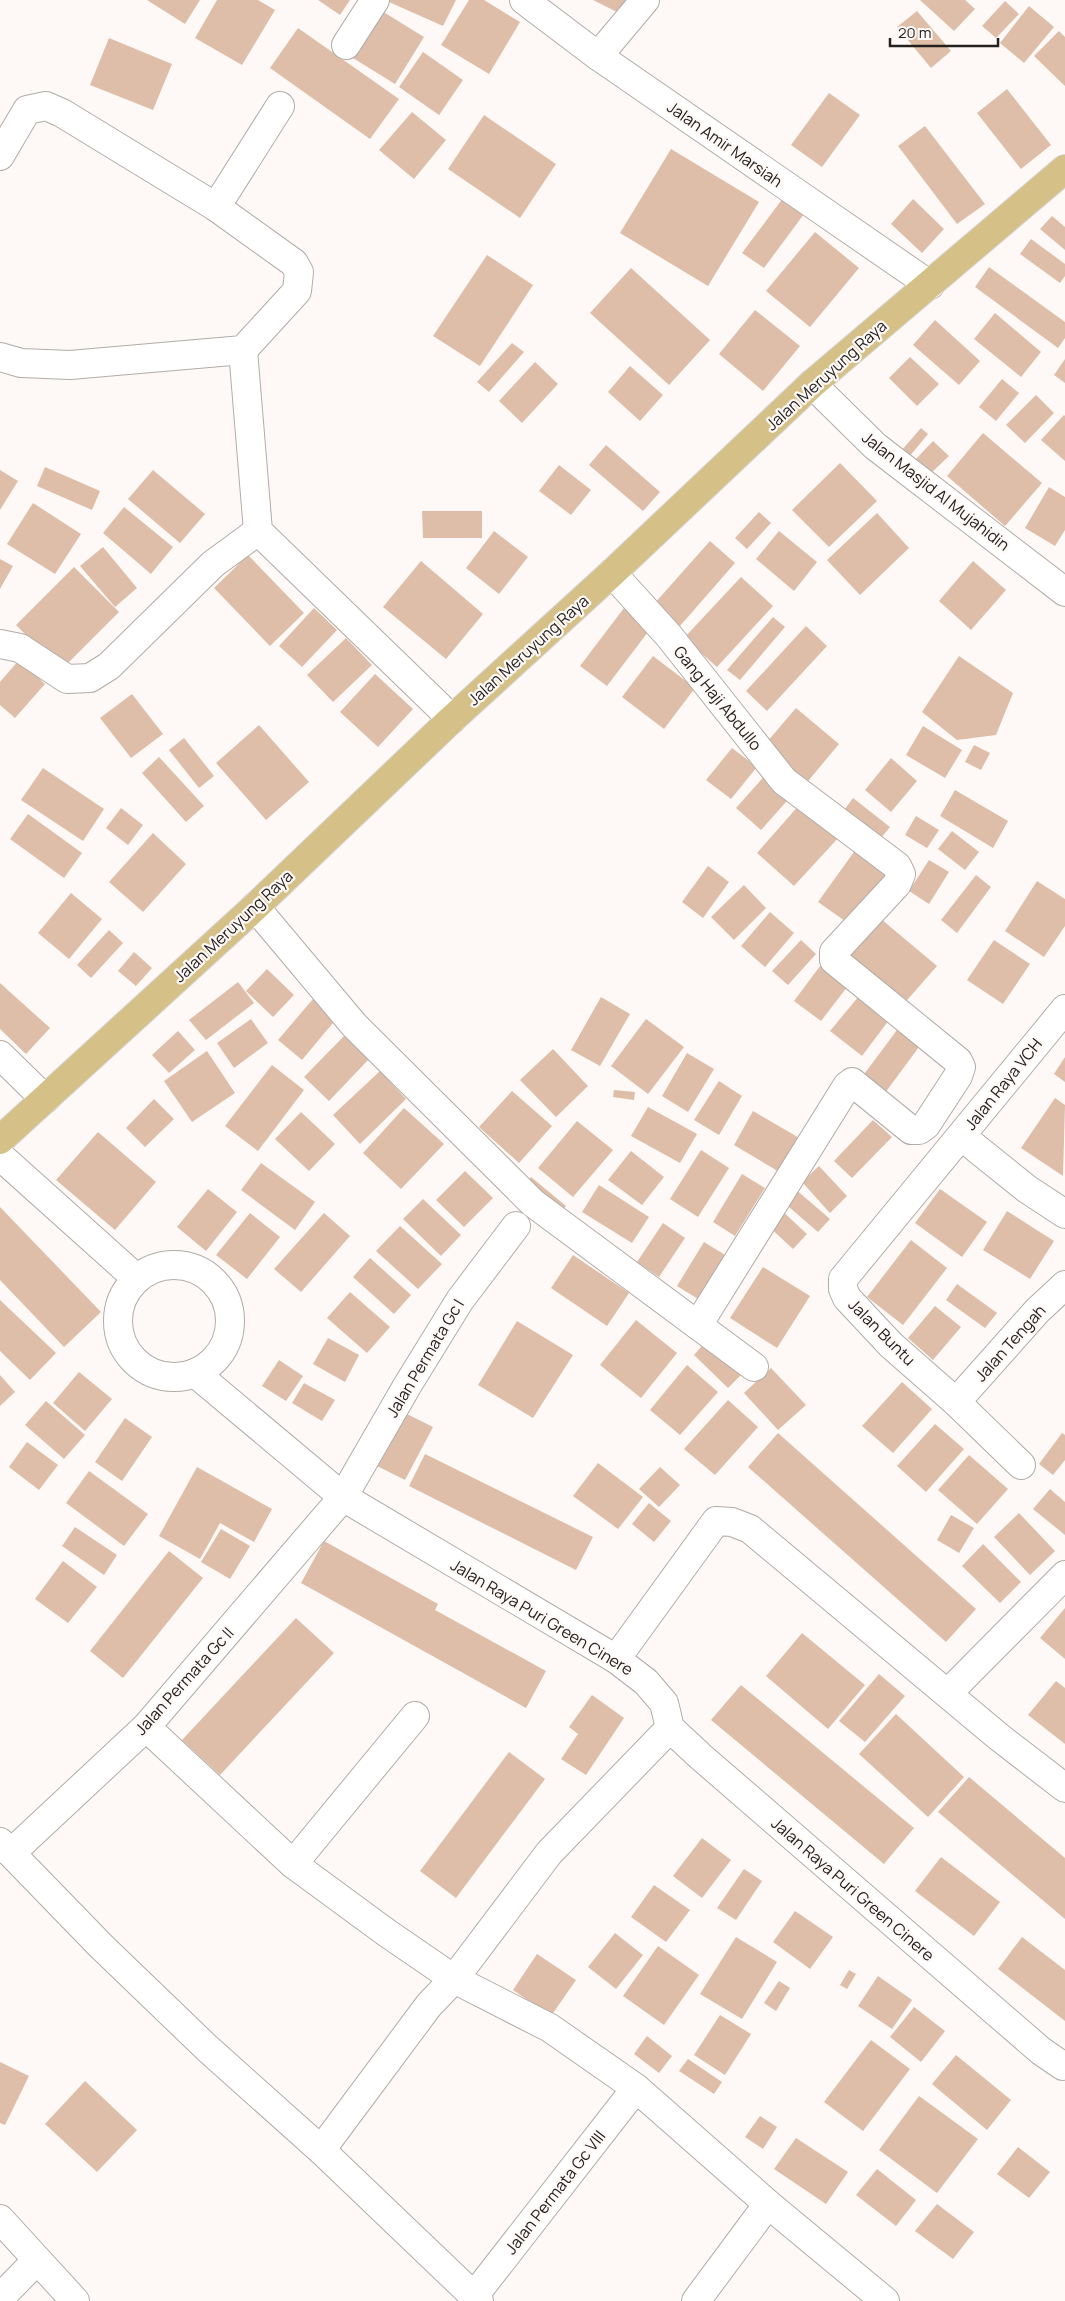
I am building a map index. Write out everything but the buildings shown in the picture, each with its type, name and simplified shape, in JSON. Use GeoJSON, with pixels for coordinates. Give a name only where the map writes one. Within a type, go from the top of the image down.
{"type":"FeatureCollection","features":[{"type":"Feature","properties":{"kind":"main road","name":"Jalan Meruyung Raya"},"geometry":{"type":"LineString","coordinates":[[0,1140],[255,906],[452,719],[612,573],[812,384],[1065,169]]}},
{"type":"Feature","properties":{"kind":"street"},"geometry":{"type":"LineString","coordinates":[[346,45],[375,0]]}},
{"type":"Feature","properties":{"kind":"street","name":"Jalan Amir Marsiah"},"geometry":{"type":"LineString","coordinates":[[524,0],[598,56],[930,285]]}},
{"type":"Feature","properties":{"kind":"street"},"geometry":{"type":"LineString","coordinates":[[598,56],[645,0]]}},
{"type":"Feature","properties":{"kind":"street"},"geometry":{"type":"LineString","coordinates":[[0,156],[27,110],[46,106],[62,113],[216,207],[294,263],[299,272],[297,291],[243,350],[70,365],[21,363],[0,357]]}},
{"type":"Feature","properties":{"kind":"street"},"geometry":{"type":"LineString","coordinates":[[216,207],[280,106]]}},
{"type":"Feature","properties":{"kind":"street"},"geometry":{"type":"LineString","coordinates":[[243,350],[258,530],[452,719]]}},
{"type":"Feature","properties":{"kind":"street","name":"Jalan Masjid Al Mujahidin"},"geometry":{"type":"LineString","coordinates":[[812,384],[875,446],[1065,592]]}},
{"type":"Feature","properties":{"kind":"street"},"geometry":{"type":"LineString","coordinates":[[0,644],[20,648],[67,679],[90,678],[109,666],[212,564],[258,530]]}},
{"type":"Feature","properties":{"kind":"street","name":"Gang Haji Abdullo"},"geometry":{"type":"LineString","coordinates":[[612,573],[669,636],[784,781],[897,866],[902,874],[897,884],[834,952],[834,960],[958,1061],[961,1067],[958,1076],[932,1117],[919,1130],[912,1130],[852,1082],[847,1086],[698,1325]]}},
{"type":"Feature","properties":{"kind":"street"},"geometry":{"type":"LineString","coordinates":[[255,906],[354,1026],[533,1203],[754,1367]]}},
{"type":"Feature","properties":{"kind":"street","name":"Jalan Raya VCH"},"geometry":{"type":"LineString","coordinates":[[961,1136],[1065,1010]]}},
{"type":"Feature","properties":{"kind":"street"},"geometry":{"type":"LineString","coordinates":[[0,1055],[45,1098]]}},
{"type":"Feature","properties":{"kind":"street"},"geometry":{"type":"LineString","coordinates":[[961,1136],[1027,1189],[1065,1214]]}},
{"type":"Feature","properties":{"kind":"street","name":"Jalan Buntu"},"geometry":{"type":"LineString","coordinates":[[961,1136],[843,1279],[843,1290],[853,1305],[891,1345],[956,1402],[1021,1465]]}},
{"type":"Feature","properties":{"kind":"street"},"geometry":{"type":"LineString","coordinates":[[0,1156],[136,1278]]}},
{"type":"Feature","properties":{"kind":"street","name":"Jalan Permata Gc I"},"geometry":{"type":"LineString","coordinates":[[343,1497],[407,1386],[460,1300],[516,1226]]}},
{"type":"Feature","properties":{"kind":"street"},"geometry":{"type":"LineString","coordinates":[[176,1264],[198,1269],[215,1282],[227,1301],[231,1322],[226,1344],[214,1361],[195,1373],[173,1377],[151,1372],[133,1360],[120,1340],[117,1318],[123,1296],[136,1278],[155,1267],[176,1264]]}},
{"type":"Feature","properties":{"kind":"street","name":"Jalan Tengah"},"geometry":{"type":"LineString","coordinates":[[956,1402],[1037,1311],[1065,1285]]}},
{"type":"Feature","properties":{"kind":"street","name":"Jalan Raya Puri Green Cinere"},"geometry":{"type":"LineString","coordinates":[[195,1373],[343,1497],[616,1659],[646,1682],[664,1704],[670,1728],[700,1756],[1033,2044],[1063,2066]]}},
{"type":"Feature","properties":{"kind":"street","name":"Jalan Permata Gc II"},"geometry":{"type":"LineString","coordinates":[[5,1848],[146,1726],[343,1497]]}},
{"type":"Feature","properties":{"kind":"street"},"geometry":{"type":"LineString","coordinates":[[616,1659],[716,1521],[732,1522],[750,1529],[998,1737],[1065,1788]]}},
{"type":"Feature","properties":{"kind":"street"},"geometry":{"type":"LineString","coordinates":[[948,1694],[1065,1575]]}},
{"type":"Feature","properties":{"kind":"street"},"geometry":{"type":"LineString","coordinates":[[293,1864],[415,1716]]}},
{"type":"Feature","properties":{"kind":"street"},"geometry":{"type":"LineString","coordinates":[[146,1726],[293,1864],[387,1933],[454,1978],[550,2028],[636,2088],[768,2204],[885,2301]]}},
{"type":"Feature","properties":{"kind":"street"},"geometry":{"type":"LineString","coordinates":[[321,2150],[429,2005],[454,1978],[549,1852],[670,1728]]}},
{"type":"Feature","properties":{"kind":"street"},"geometry":{"type":"LineString","coordinates":[[5,1848],[101,1946],[208,2048],[321,2150],[476,2299]]}},
{"type":"Feature","properties":{"kind":"street","name":"Jalan Permata Gc VIII"},"geometry":{"type":"LineString","coordinates":[[476,2299],[636,2088]]}},
{"type":"Feature","properties":{"kind":"street"},"geometry":{"type":"LineString","coordinates":[[696,2301],[768,2204]]}},
{"type":"Feature","properties":{"kind":"street"},"geometry":{"type":"LineString","coordinates":[[0,2219],[75,2301]]}},
{"type":"Feature","properties":{"kind":"street"},"geometry":{"type":"LineString","coordinates":[[0,2298],[37,2260]]}}]}
